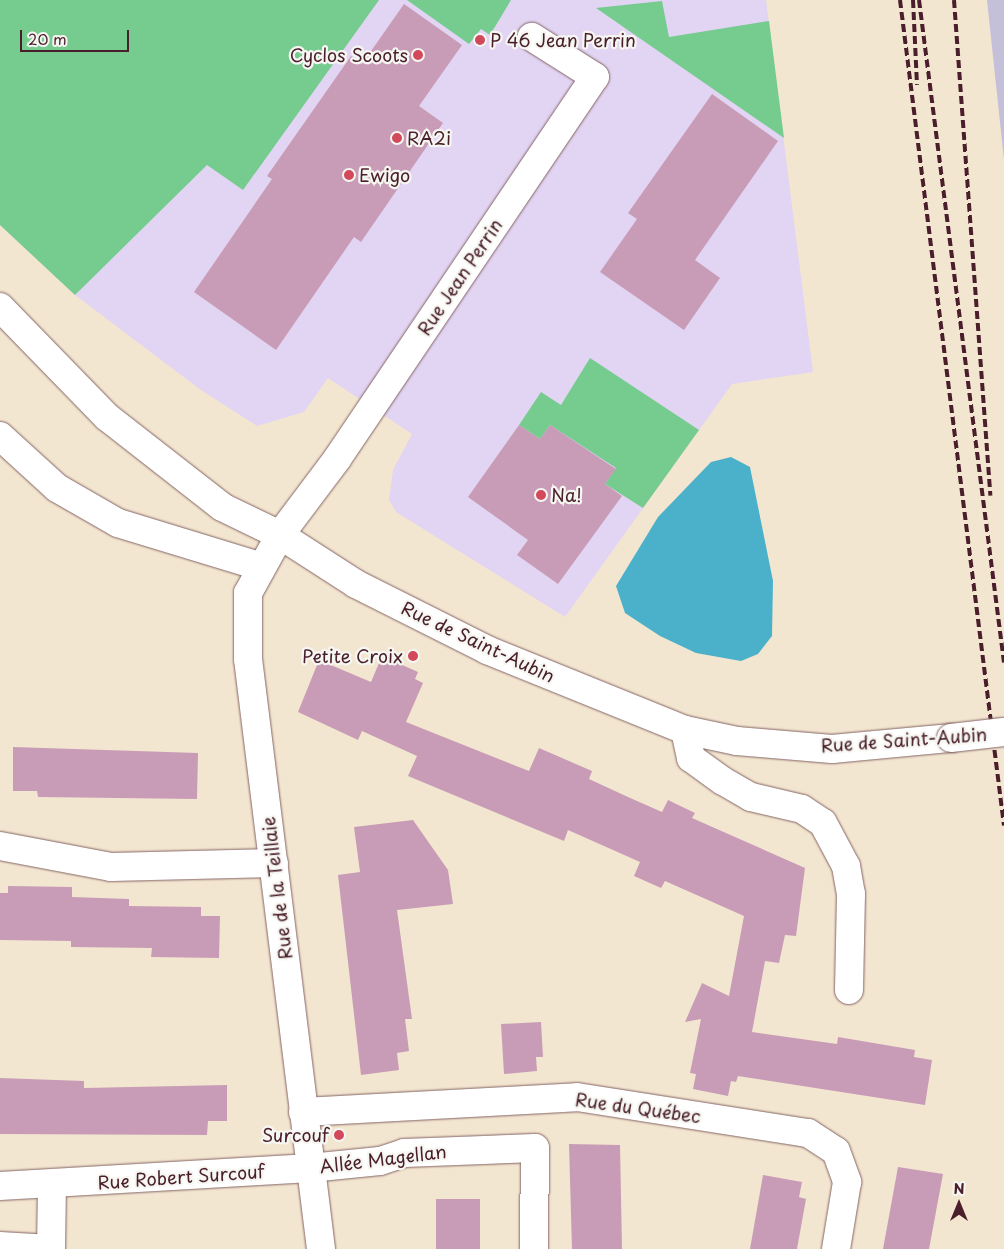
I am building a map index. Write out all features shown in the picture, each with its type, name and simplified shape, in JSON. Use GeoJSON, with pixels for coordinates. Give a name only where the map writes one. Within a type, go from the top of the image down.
{"type":"FeatureCollection","features":[{"type":"Feature","properties":{"kind":"street","name":"Rue Jean Perrin"},"geometry":{"type":"LineString","coordinates":[[280,536],[338,459],[595,77],[532,37]]}},
{"type":"Feature","properties":{"kind":"street","name":"Rue de Saint-Aubin"},"geometry":{"type":"LineString","coordinates":[[0,307],[107,417],[222,506],[280,536],[356,584],[487,650],[686,730],[737,741],[832,749],[1004,732]]}},
{"type":"Feature","properties":{"kind":"street"},"geometry":{"type":"LineString","coordinates":[[0,436],[57,488],[118,523],[259,566]]}},
{"type":"Feature","properties":{"kind":"street","name":"Rue de la Teillaie"},"geometry":{"type":"LineString","coordinates":[[280,536],[259,566],[248,593],[246,636],[321,1249]]}},
{"type":"Feature","properties":{"kind":"street"},"geometry":{"type":"LineString","coordinates":[[686,730],[691,758],[723,781],[752,797],[802,809],[823,823],[846,866],[851,894],[849,990]]}},
{"type":"Feature","properties":{"kind":"street"},"geometry":{"type":"LineString","coordinates":[[0,846],[111,867],[274,863]]}},
{"type":"Feature","properties":{"kind":"street","name":"Rue du Québec"},"geometry":{"type":"LineString","coordinates":[[303,1112],[577,1097],[808,1133],[836,1152],[847,1182],[836,1249]]}},
{"type":"Feature","properties":{"kind":"street","name":"Allée Magellan"},"geometry":{"type":"LineString","coordinates":[[310,1168],[380,1161],[404,1153],[535,1148],[534,1249]]}},
{"type":"Feature","properties":{"kind":"street","name":"Rue Robert Surcouf"},"geometry":{"type":"LineString","coordinates":[[0,1186],[52,1186],[310,1168]]}},
{"type":"Feature","properties":{"kind":"street"},"geometry":{"type":"LineString","coordinates":[[0,1246],[51,1249],[52,1186]]}},
{"type":"Feature","properties":{"kind":"shaded area"},"geometry":{"type":"Polygon","coordinates":[[[0,0],[766,0],[813,372],[732,384],[565,617],[396,512],[389,500],[393,470],[412,434],[328,378],[304,412],[257,426],[201,390],[75,295],[0,225],[0,0]]]}},
{"type":"Feature","properties":{"kind":"shaded area"},"geometry":{"type":"Polygon","coordinates":[[[987,0],[1004,0],[1004,160],[987,0]]]}},
{"type":"Feature","properties":{"kind":"green space"},"geometry":{"type":"Polygon","coordinates":[[[0,0],[379,0],[243,190],[207,165],[75,295],[0,225],[0,0]]]}},
{"type":"Feature","properties":{"kind":"green space"},"geometry":{"type":"Polygon","coordinates":[[[407,0],[511,0],[490,35],[481,29],[469,44],[407,0]]]}},
{"type":"Feature","properties":{"kind":"green space"},"geometry":{"type":"Polygon","coordinates":[[[662,1],[669,37],[769,21],[784,138],[596,8],[662,1]]]}},
{"type":"Feature","properties":{"kind":"green space"},"geometry":{"type":"Polygon","coordinates":[[[590,358],[699,430],[643,508],[605,484],[616,468],[550,425],[540,439],[519,425],[541,392],[561,405],[590,358]]]}},
{"type":"Feature","properties":{"kind":"water"},"geometry":{"type":"Polygon","coordinates":[[[731,457],[750,467],[773,581],[772,636],[758,654],[741,661],[696,653],[660,636],[625,613],[616,586],[658,517],[711,462],[731,457]]]}},
{"type":"Feature","properties":{"kind":"building"},"geometry":{"type":"Polygon","coordinates":[[[404,4],[462,45],[419,106],[443,123],[361,242],[354,237],[276,350],[194,292],[272,179],[267,176],[351,56],[362,64],[404,4]]]}},
{"type":"Feature","properties":{"kind":"building"},"geometry":{"type":"Polygon","coordinates":[[[712,94],[778,141],[695,260],[720,278],[684,330],[600,272],[637,219],[628,213],[712,94]]]}},
{"type":"Feature","properties":{"kind":"building"},"geometry":{"type":"Polygon","coordinates":[[[519,425],[540,439],[550,425],[616,469],[605,484],[622,496],[558,584],[517,555],[528,540],[468,497],[519,425]]]}},
{"type":"Feature","properties":{"kind":"building"},"geometry":{"type":"Polygon","coordinates":[[[382,656],[418,672],[415,679],[423,683],[406,722],[529,771],[539,748],[592,771],[589,779],[628,797],[662,812],[668,800],[695,813],[692,818],[805,868],[796,936],[785,935],[779,963],[765,961],[752,1032],[837,1044],[838,1037],[915,1050],[914,1057],[932,1060],[925,1105],[738,1076],[736,1082],[731,1081],[728,1096],[693,1089],[696,1074],[690,1073],[701,1019],[685,1022],[702,983],[729,996],[744,916],[665,881],[661,888],[634,876],[640,862],[568,830],[564,841],[408,776],[417,756],[362,731],[358,740],[298,712],[319,660],[371,682],[382,656]]]}},
{"type":"Feature","properties":{"kind":"building"},"geometry":{"type":"Polygon","coordinates":[[[13,747],[198,753],[197,799],[38,797],[37,791],[13,791],[13,747]]]}},
{"type":"Feature","properties":{"kind":"building"},"geometry":{"type":"Polygon","coordinates":[[[413,820],[448,870],[453,904],[397,910],[412,1019],[405,1019],[409,1051],[397,1053],[399,1070],[361,1075],[338,875],[360,872],[354,827],[413,820]]]}},
{"type":"Feature","properties":{"kind":"building"},"geometry":{"type":"Polygon","coordinates":[[[8,886],[72,887],[72,897],[129,899],[129,906],[201,907],[201,916],[220,916],[219,958],[151,957],[152,948],[71,947],[71,941],[0,940],[0,893],[8,893],[8,886]]]}},
{"type":"Feature","properties":{"kind":"building"},"geometry":{"type":"Polygon","coordinates":[[[541,1022],[543,1057],[536,1057],[537,1071],[504,1074],[501,1024],[541,1022]]]}},
{"type":"Feature","properties":{"kind":"building"},"geometry":{"type":"Polygon","coordinates":[[[0,1078],[84,1081],[84,1088],[227,1085],[227,1121],[208,1121],[207,1135],[0,1134],[0,1078]]]}},
{"type":"Feature","properties":{"kind":"building"},"geometry":{"type":"Polygon","coordinates":[[[569,1144],[620,1145],[622,1249],[572,1249],[569,1144]]]}},
{"type":"Feature","properties":{"kind":"building"},"geometry":{"type":"Polygon","coordinates":[[[898,1167],[943,1174],[929,1249],[883,1249],[898,1167]]]}},
{"type":"Feature","properties":{"kind":"building"},"geometry":{"type":"Polygon","coordinates":[[[763,1175],[802,1182],[799,1197],[806,1199],[797,1249],[750,1249],[763,1175]]]}},
{"type":"Feature","properties":{"kind":"building"},"geometry":{"type":"Polygon","coordinates":[[[436,1199],[480,1199],[480,1249],[436,1249],[436,1199]]]}},
{"type":"Feature","properties":{"kind":"railway"},"geometry":{"type":"LineString","coordinates":[[900,0],[1004,825]]}},
{"type":"Feature","properties":{"kind":"railway"},"geometry":{"type":"LineString","coordinates":[[913,0],[917,85]]}},
{"type":"Feature","properties":{"kind":"railway"},"geometry":{"type":"LineString","coordinates":[[919,0],[1004,663]]}},
{"type":"Feature","properties":{"kind":"railway"},"geometry":{"type":"LineString","coordinates":[[954,0],[990,496]]}},
{"type":"Feature","properties":{"kind":"place","name":"P 46 Jean Perrin"},"geometry":{"type":"Point","coordinates":[480,40]}},
{"type":"Feature","properties":{"kind":"place","name":"Cyclos Scoots"},"geometry":{"type":"Point","coordinates":[418,55]}},
{"type":"Feature","properties":{"kind":"place","name":"RA2i"},"geometry":{"type":"Point","coordinates":[397,138]}},
{"type":"Feature","properties":{"kind":"place","name":"Ewigo"},"geometry":{"type":"Point","coordinates":[349,175]}},
{"type":"Feature","properties":{"kind":"place","name":"Na!"},"geometry":{"type":"Point","coordinates":[541,495]}},
{"type":"Feature","properties":{"kind":"place","name":"Petite Croix"},"geometry":{"type":"Point","coordinates":[413,656]}},
{"type":"Feature","properties":{"kind":"place","name":"Surcouf"},"geometry":{"type":"Point","coordinates":[339,1135]}}]}
